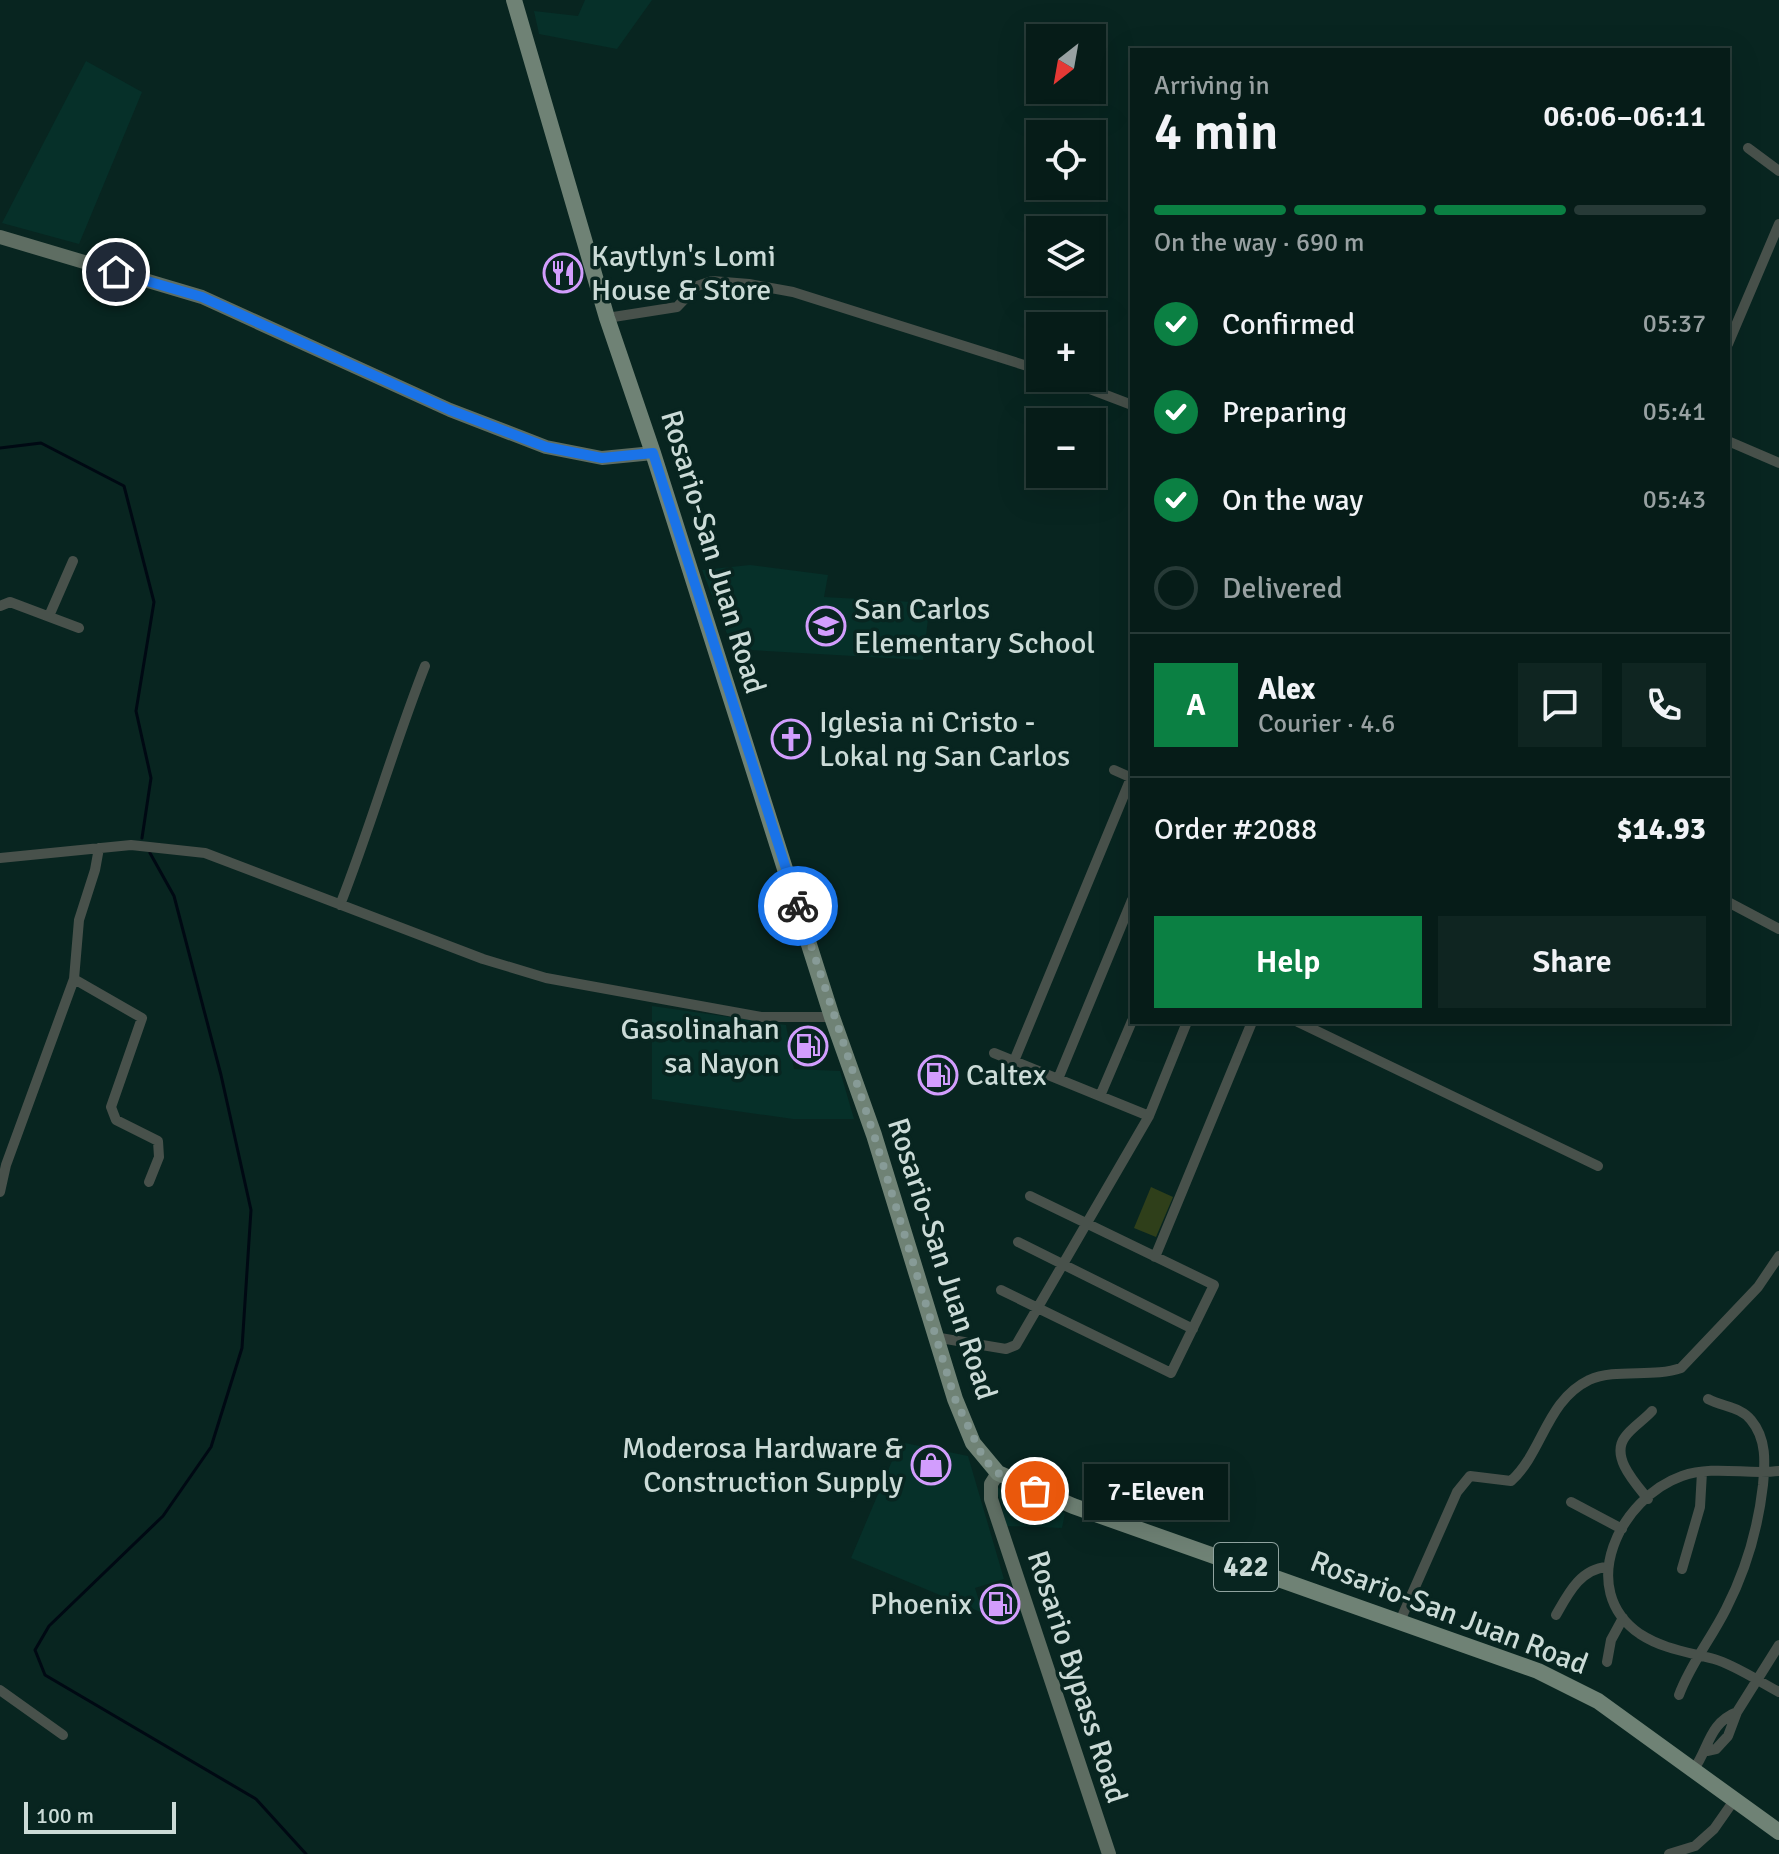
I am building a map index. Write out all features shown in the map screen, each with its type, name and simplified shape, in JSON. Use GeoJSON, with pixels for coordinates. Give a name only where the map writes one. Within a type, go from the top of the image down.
{"type":"FeatureCollection","features":[{"type":"Feature","properties":{"kind":"main road","name":"Rosario-San Juan Road"},"geometry":{"type":"LineString","coordinates":[[514,0],[607,318],[653,453],[832,1017],[874,1135],[934,1337],[973,1443],[998,1473],[1073,1506],[1400,1621],[1568,1685],[1598,1701],[1779,1832]]}},
{"type":"Feature","properties":{"kind":"street"},"geometry":{"type":"LineString","coordinates":[[1748,148],[1779,171]]}},
{"type":"Feature","properties":{"kind":"street"},"geometry":{"type":"LineString","coordinates":[[1730,339],[1779,224]]}},
{"type":"Feature","properties":{"kind":"street"},"geometry":{"type":"LineString","coordinates":[[0,237],[202,297],[450,410],[546,447],[602,458],[653,453]]}},
{"type":"Feature","properties":{"kind":"street"},"geometry":{"type":"LineString","coordinates":[[607,318],[677,307],[697,286],[712,281],[749,284],[793,292],[1026,366]]}},
{"type":"Feature","properties":{"kind":"street"},"geometry":{"type":"LineString","coordinates":[[1098,392],[1130,404]]}},
{"type":"Feature","properties":{"kind":"street"},"geometry":{"type":"LineString","coordinates":[[1730,442],[1779,463]]}},
{"type":"Feature","properties":{"kind":"street"},"geometry":{"type":"LineString","coordinates":[[49,616],[73,561]]}},
{"type":"Feature","properties":{"kind":"street"},"geometry":{"type":"LineString","coordinates":[[0,606],[10,602],[79,628]]}},
{"type":"Feature","properties":{"kind":"street"},"geometry":{"type":"LineString","coordinates":[[340,905],[374,819],[403,721],[425,666]]}},
{"type":"Feature","properties":{"kind":"street"},"geometry":{"type":"LineString","coordinates":[[1114,770],[1130,777]]}},
{"type":"Feature","properties":{"kind":"street"},"geometry":{"type":"LineString","coordinates":[[1014,1061],[1130,783]]}},
{"type":"Feature","properties":{"kind":"street"},"geometry":{"type":"LineString","coordinates":[[0,858],[131,845],[205,853],[483,959],[546,978],[761,1017],[832,1017]]}},
{"type":"Feature","properties":{"kind":"street"},"geometry":{"type":"LineString","coordinates":[[0,1192],[6,1165],[74,979],[77,928],[99,848]]}},
{"type":"Feature","properties":{"kind":"street"},"geometry":{"type":"LineString","coordinates":[[1730,903],[1779,929]]}},
{"type":"Feature","properties":{"kind":"street"},"geometry":{"type":"LineString","coordinates":[[1058,1079],[1130,905]]}},
{"type":"Feature","properties":{"kind":"street"},"geometry":{"type":"LineString","coordinates":[[74,979],[142,1018],[111,1107],[116,1120],[158,1141],[159,1157],[149,1182]]}},
{"type":"Feature","properties":{"kind":"street"},"geometry":{"type":"LineString","coordinates":[[1100,1096],[1131,1024]]}},
{"type":"Feature","properties":{"kind":"street"},"geometry":{"type":"LineString","coordinates":[[934,1337],[1006,1349],[1016,1345],[1149,1116],[1186,1024]]}},
{"type":"Feature","properties":{"kind":"street"},"geometry":{"type":"LineString","coordinates":[[1155,1257],[1251,1024]]}},
{"type":"Feature","properties":{"kind":"street"},"geometry":{"type":"LineString","coordinates":[[1302,1024],[1598,1166]]}},
{"type":"Feature","properties":{"kind":"street"},"geometry":{"type":"LineString","coordinates":[[994,1053],[1149,1116]]}},
{"type":"Feature","properties":{"kind":"street"},"geometry":{"type":"LineString","coordinates":[[1001,1290],[1171,1373],[1214,1285],[1030,1196]]}},
{"type":"Feature","properties":{"kind":"street"},"geometry":{"type":"LineString","coordinates":[[1018,1242],[1193,1329]]}},
{"type":"Feature","properties":{"kind":"street"},"geometry":{"type":"LineString","coordinates":[[1400,1621],[1457,1492],[1470,1476],[1511,1481],[1524,1470],[1543,1429],[1566,1396],[1591,1379],[1681,1368],[1758,1287],[1779,1256]]}},
{"type":"Feature","properties":{"kind":"street"},"geometry":{"type":"LineString","coordinates":[[1679,1695],[1746,1564],[1757,1523],[1764,1473],[1764,1449],[1750,1419],[1739,1410],[1708,1399]]}},
{"type":"Feature","properties":{"kind":"street"},"geometry":{"type":"LineString","coordinates":[[1648,1499],[1622,1461],[1620,1447],[1625,1436],[1652,1411]]}},
{"type":"Feature","properties":{"kind":"street"},"geometry":{"type":"LineString","coordinates":[[1779,1471],[1702,1472],[1681,1477],[1648,1499],[1622,1529],[1607,1567],[1608,1587],[1623,1618],[1661,1646],[1728,1664],[1779,1692]]}},
{"type":"Feature","properties":{"kind":"street"},"geometry":{"type":"LineString","coordinates":[[1682,1569],[1700,1507],[1702,1472]]}},
{"type":"Feature","properties":{"kind":"street","name":"Rosario Bypass Road"},"geometry":{"type":"LineString","coordinates":[[998,1473],[991,1484],[991,1499],[1109,1854]]}},
{"type":"Feature","properties":{"kind":"street"},"geometry":{"type":"LineString","coordinates":[[1571,1502],[1622,1529]]}},
{"type":"Feature","properties":{"kind":"street"},"geometry":{"type":"LineString","coordinates":[[1556,1615],[1572,1589],[1587,1573],[1607,1567]]}},
{"type":"Feature","properties":{"kind":"street"},"geometry":{"type":"LineString","coordinates":[[1607,1662],[1611,1640],[1623,1618]]}},
{"type":"Feature","properties":{"kind":"street"},"geometry":{"type":"LineString","coordinates":[[1694,1769],[1707,1751],[1715,1727],[1737,1712],[1779,1645]]}},
{"type":"Feature","properties":{"kind":"street"},"geometry":{"type":"LineString","coordinates":[[0,1690],[63,1735]]}},
{"type":"Feature","properties":{"kind":"street"},"geometry":{"type":"LineString","coordinates":[[1669,1854],[1695,1846],[1714,1829],[1735,1799]]}},
{"type":"Feature","properties":{"kind":"shaded area"},"geometry":{"type":"Polygon","coordinates":[[[585,0],[652,0],[617,49],[539,34],[534,11],[578,16],[585,0]]]}},
{"type":"Feature","properties":{"kind":"shaded area"},"geometry":{"type":"Polygon","coordinates":[[[86,61],[142,92],[79,244],[2,223],[86,61]]]}},
{"type":"Feature","properties":{"kind":"shaded area","name":"San Carlos Elementary School"},"geometry":{"type":"Polygon","coordinates":[[[750,565],[828,575],[824,597],[930,603],[923,660],[733,649],[702,570],[750,565]]]}},
{"type":"Feature","properties":{"kind":"shaded area"},"geometry":{"type":"Polygon","coordinates":[[[652,1006],[786,1025],[794,1069],[840,1071],[854,1119],[793,1119],[652,1099],[652,1006]]]}},
{"type":"Feature","properties":{"kind":"shaded area"},"geometry":{"type":"Polygon","coordinates":[[[1151,1187],[1173,1197],[1156,1237],[1134,1228],[1151,1187]]]}},
{"type":"Feature","properties":{"kind":"shaded area"},"geometry":{"type":"Polygon","coordinates":[[[900,1442],[968,1456],[1004,1579],[975,1588],[983,1613],[851,1558],[900,1442]]]}},
{"type":"Feature","properties":{"kind":"shaded area"},"geometry":{"type":"Polygon","coordinates":[[[996,1487],[1065,1513],[1062,1528],[1007,1526],[996,1487]]]}},
{"type":"Feature","properties":{"kind":"waterway"},"geometry":{"type":"LineString","coordinates":[[0,448],[41,443],[124,486],[154,602],[136,711],[151,778],[142,838]]}},
{"type":"Feature","properties":{"kind":"waterway"},"geometry":{"type":"LineString","coordinates":[[150,853],[174,896],[221,1075],[251,1210],[242,1348],[211,1447],[163,1516],[49,1626],[35,1650],[45,1675],[256,1799],[306,1854]]}},
{"type":"Feature","properties":{"kind":"way so far"},"geometry":{"type":"LineString","coordinates":[[798,906],[832,1017],[874,1135],[955,1399],[973,1443],[984,1459],[998,1473],[1035,1491]]}},
{"type":"Feature","properties":{"kind":"place","name":"Kaytlyn's Lomi House & Store"},"geometry":{"type":"Point","coordinates":[563,273]}},
{"type":"Feature","properties":{"kind":"place","name":"San Carlos Elementary School"},"geometry":{"type":"Point","coordinates":[826,626]}},
{"type":"Feature","properties":{"kind":"place","name":"Iglesia ni Cristo - Lokal ng San Carlos"},"geometry":{"type":"Point","coordinates":[791,739]}},
{"type":"Feature","properties":{"kind":"place","name":"Gasolinahan sa Nayon"},"geometry":{"type":"Point","coordinates":[808,1046]}},
{"type":"Feature","properties":{"kind":"place","name":"Caltex"},"geometry":{"type":"Point","coordinates":[938,1075]}},
{"type":"Feature","properties":{"kind":"place","name":"Moderosa Hardware & Construction Supply"},"geometry":{"type":"Point","coordinates":[931,1465]}},
{"type":"Feature","properties":{"kind":"place","name":"7-Eleven"},"geometry":{"type":"Point","coordinates":[1035,1491]}},
{"type":"Feature","properties":{"kind":"place","name":"Phoenix"},"geometry":{"type":"Point","coordinates":[1000,1604]}},
{"type":"Feature","properties":{"kind":"route"},"geometry":{"type":"LineString","coordinates":[[116,272],[202,297],[450,410],[546,447],[602,458],[653,453],[798,906]]}}]}
